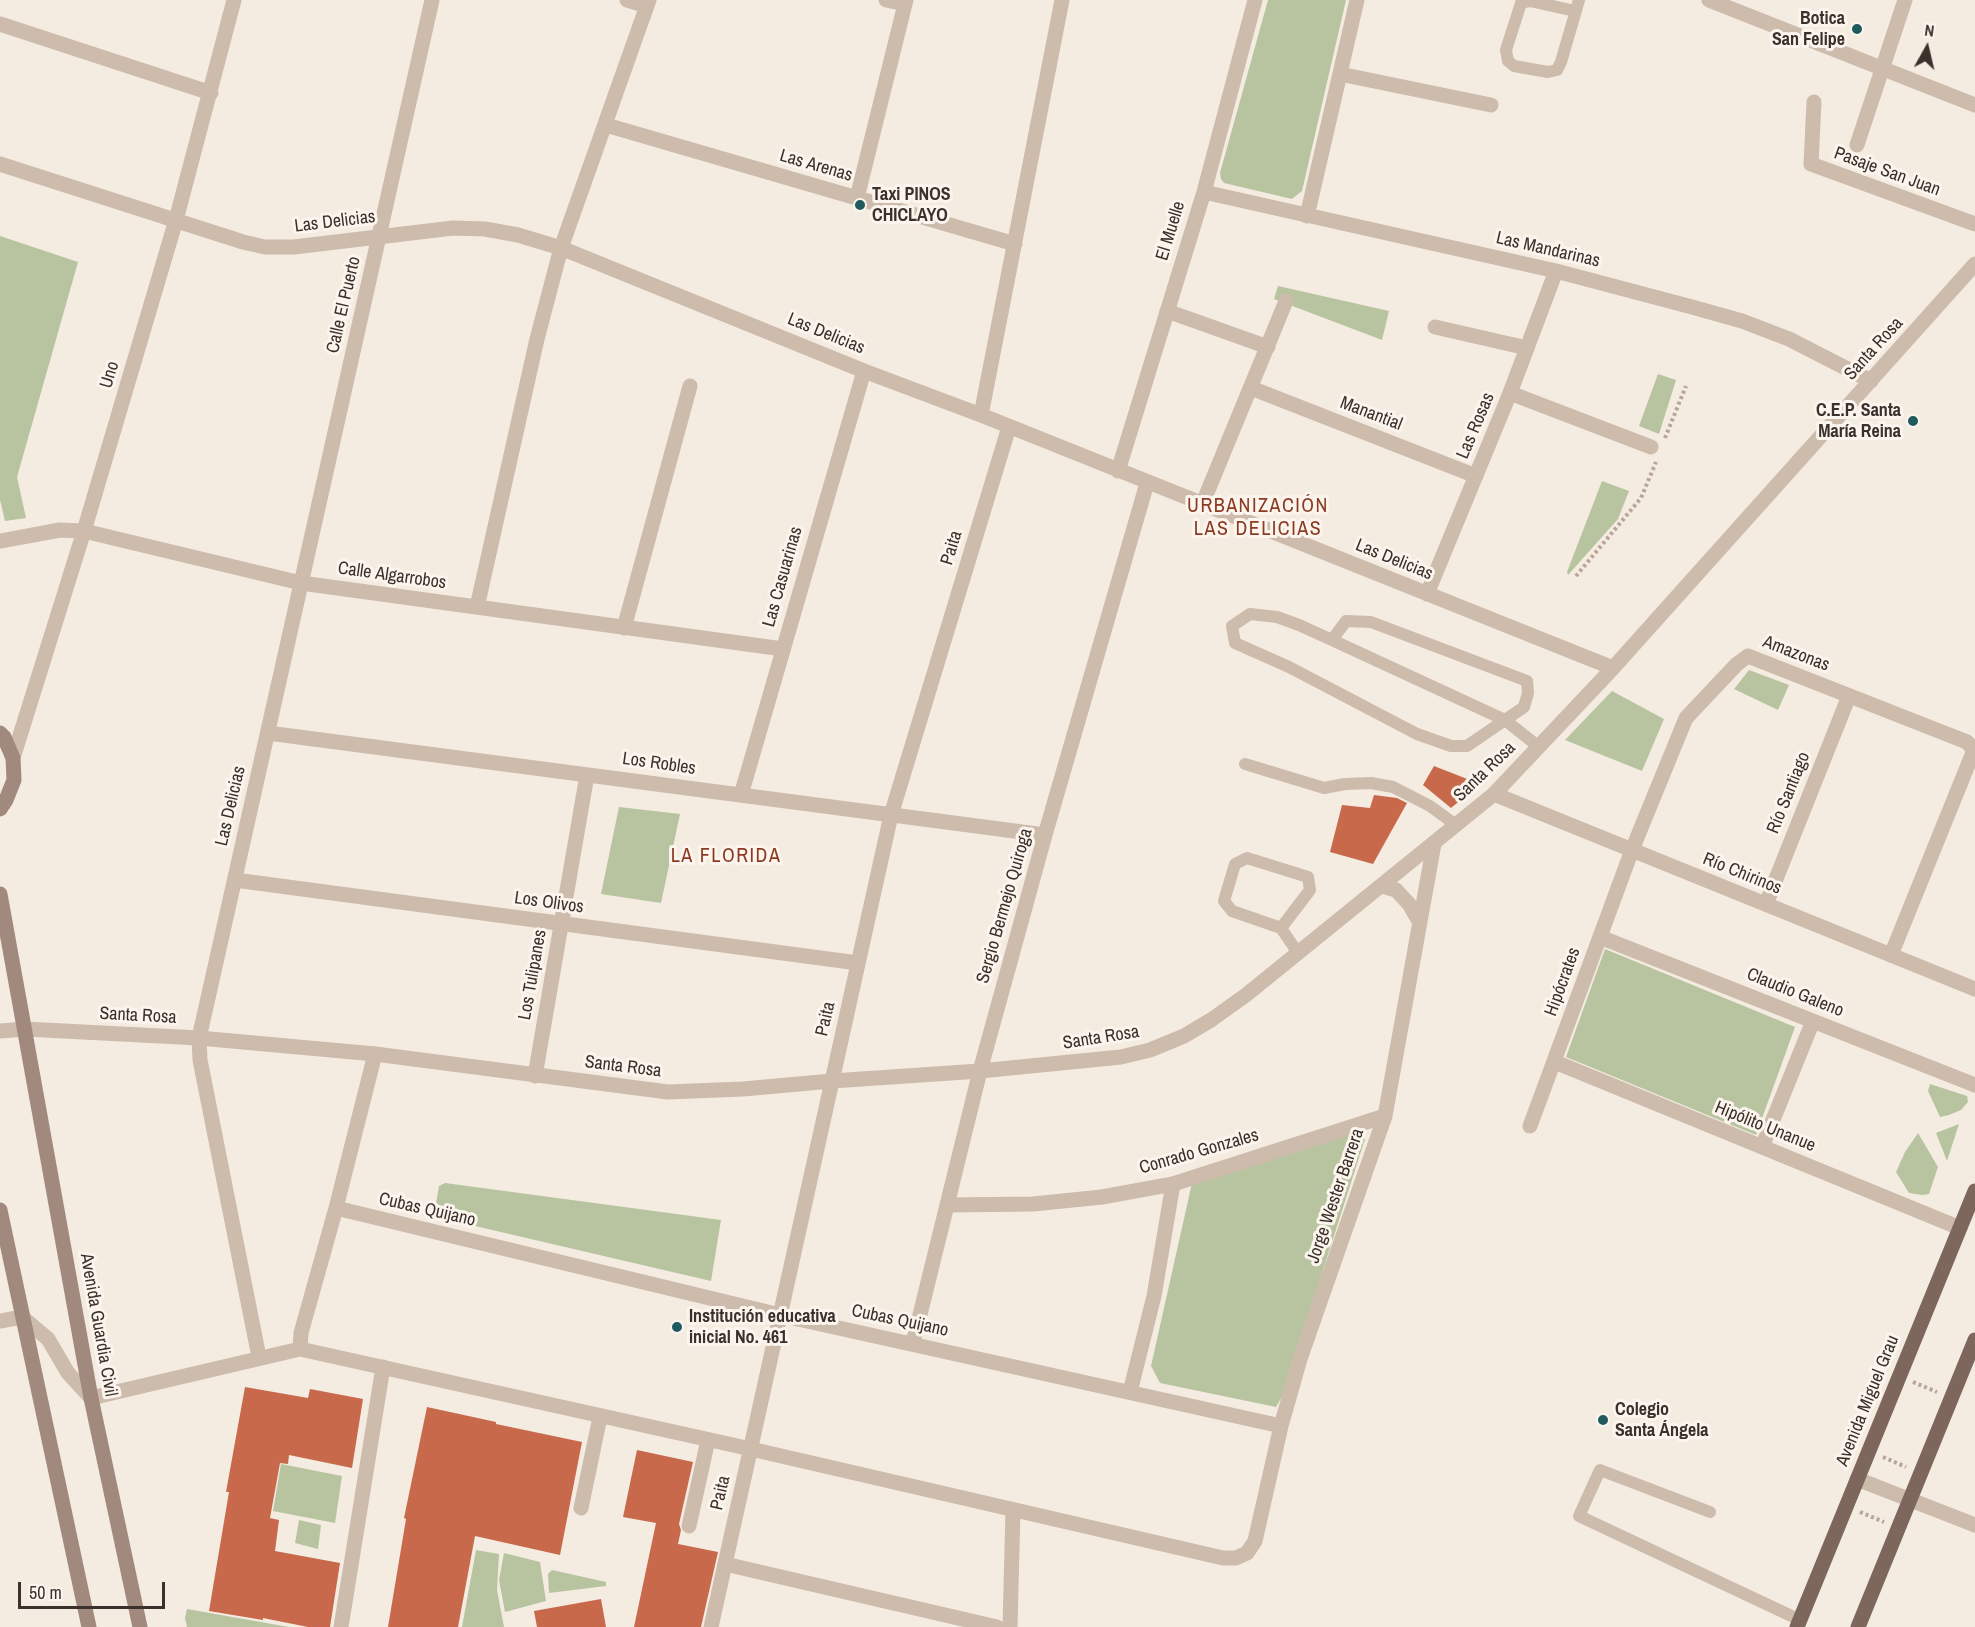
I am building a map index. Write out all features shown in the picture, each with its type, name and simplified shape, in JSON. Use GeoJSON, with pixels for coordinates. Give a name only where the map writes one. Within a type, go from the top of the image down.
{"type":"FeatureCollection","features":[{"type":"Feature","properties":{"kind":"main road"},"geometry":{"type":"LineString","coordinates":[[0,733],[14,758],[14,780],[0,809]]}},
{"type":"Feature","properties":{"kind":"main road","name":"Avenida Guardia Civil"},"geometry":{"type":"LineString","coordinates":[[0,894],[91,1398],[140,1627]]}},
{"type":"Feature","properties":{"kind":"main road","name":"Avenida Miguel Grau"},"geometry":{"type":"LineString","coordinates":[[1799,1624],[1975,1191]]}},
{"type":"Feature","properties":{"kind":"main road"},"geometry":{"type":"LineString","coordinates":[[0,1210],[89,1627]]}},
{"type":"Feature","properties":{"kind":"main road"},"geometry":{"type":"LineString","coordinates":[[1858,1627],[1975,1340]]}},
{"type":"Feature","properties":{"kind":"street","name":"Uno"},"geometry":{"type":"LineString","coordinates":[[14,758],[176,220],[234,0]]}},
{"type":"Feature","properties":{"kind":"street","name":"Calle El Puerto"},"geometry":{"type":"LineString","coordinates":[[301,583],[432,0]]}},
{"type":"Feature","properties":{"kind":"street"},"geometry":{"type":"LineString","coordinates":[[477,608],[537,339],[561,248],[648,3],[627,0]]}},
{"type":"Feature","properties":{"kind":"street"},"geometry":{"type":"LineString","coordinates":[[857,198],[906,2],[886,0]]}},
{"type":"Feature","properties":{"kind":"street"},"geometry":{"type":"LineString","coordinates":[[981,416],[1062,0]]}},
{"type":"Feature","properties":{"kind":"street","name":"El Muelle"},"geometry":{"type":"LineString","coordinates":[[1118,471],[1204,192],[1255,0]]}},
{"type":"Feature","properties":{"kind":"street"},"geometry":{"type":"LineString","coordinates":[[1307,216],[1357,0]]}},
{"type":"Feature","properties":{"kind":"street"},"geometry":{"type":"LineString","coordinates":[[1709,0],[1975,105]]}},
{"type":"Feature","properties":{"kind":"street"},"geometry":{"type":"LineString","coordinates":[[1857,145],[1905,0]]}},
{"type":"Feature","properties":{"kind":"street"},"geometry":{"type":"LineString","coordinates":[[0,24],[211,93]]}},
{"type":"Feature","properties":{"kind":"street"},"geometry":{"type":"LineString","coordinates":[[1340,74],[1491,105]]}},
{"type":"Feature","properties":{"kind":"street","name":"Pasaje San Juan"},"geometry":{"type":"LineString","coordinates":[[1814,102],[1811,164],[1975,224]]}},
{"type":"Feature","properties":{"kind":"street","name":"Las Arenas"},"geometry":{"type":"LineString","coordinates":[[606,125],[1015,244]]}},
{"type":"Feature","properties":{"kind":"street","name":"Las Delicias"},"geometry":{"type":"LineString","coordinates":[[0,164],[243,242],[265,247],[294,247],[453,228],[485,229],[518,234],[561,248],[864,371],[1613,668]]}},
{"type":"Feature","properties":{"kind":"street","name":"Las Mandarinas"},"geometry":{"type":"LineString","coordinates":[[1204,192],[1556,271],[1742,321],[1797,343],[1871,381]]}},
{"type":"Feature","properties":{"kind":"street","name":"Santa Rosa"},"geometry":{"type":"LineString","coordinates":[[0,1031],[25,1029],[199,1038],[375,1054],[668,1092],[743,1089],[1090,1062],[1150,1050],[1184,1036],[1211,1020],[1382,886],[1494,794],[1613,668],[1975,264]]}},
{"type":"Feature","properties":{"kind":"street","name":"Las Rosas"},"geometry":{"type":"LineString","coordinates":[[1427,594],[1510,393],[1556,271]]}},
{"type":"Feature","properties":{"kind":"street"},"geometry":{"type":"LineString","coordinates":[[1203,505],[1286,301]]}},
{"type":"Feature","properties":{"kind":"street"},"geometry":{"type":"LineString","coordinates":[[1167,310],[1268,347]]}},
{"type":"Feature","properties":{"kind":"street"},"geometry":{"type":"LineString","coordinates":[[1436,327],[1527,348]]}},
{"type":"Feature","properties":{"kind":"street","name":"Las Casuarinas"},"geometry":{"type":"LineString","coordinates":[[741,795],[864,371]]}},
{"type":"Feature","properties":{"kind":"street"},"geometry":{"type":"LineString","coordinates":[[624,628],[690,386]]}},
{"type":"Feature","properties":{"kind":"street","name":"Manantial"},"geometry":{"type":"LineString","coordinates":[[1251,388],[1476,476]]}},
{"type":"Feature","properties":{"kind":"street"},"geometry":{"type":"LineString","coordinates":[[1510,393],[1657,449]]}},
{"type":"Feature","properties":{"kind":"street","name":"Paita"},"geometry":{"type":"LineString","coordinates":[[711,1627],[891,815],[1009,427]]}},
{"type":"Feature","properties":{"kind":"street","name":"Sergio Bermejo Quiroga"},"geometry":{"type":"LineString","coordinates":[[913,1343],[980,1071],[1045,835],[1147,483]]}},
{"type":"Feature","properties":{"kind":"street","name":"Calle Algarrobos"},"geometry":{"type":"LineString","coordinates":[[0,541],[60,530],[84,531],[301,583],[783,650]]}},
{"type":"Feature","properties":{"kind":"street","name":"Las Delicias"},"geometry":{"type":"LineString","coordinates":[[259,1357],[200,1060],[199,1038],[301,583]]}},
{"type":"Feature","properties":{"kind":"street","name":"Amazonas"},"geometry":{"type":"LineString","coordinates":[[1632,850],[1686,718],[1737,664],[1749,656],[1967,742],[1974,750]]}},
{"type":"Feature","properties":{"kind":"street","name":"Río Santiago"},"geometry":{"type":"LineString","coordinates":[[1766,904],[1849,696]]}},
{"type":"Feature","properties":{"kind":"street","name":"Los Robles"},"geometry":{"type":"LineString","coordinates":[[268,733],[1045,835]]}},
{"type":"Feature","properties":{"kind":"street"},"geometry":{"type":"LineString","coordinates":[[1891,955],[1974,750]]}},
{"type":"Feature","properties":{"kind":"street","name":"Los Tulipanes"},"geometry":{"type":"LineString","coordinates":[[536,1076],[587,775]]}},
{"type":"Feature","properties":{"kind":"street","name":"Río Chirinos"},"geometry":{"type":"LineString","coordinates":[[1494,794],[1975,989]]}},
{"type":"Feature","properties":{"kind":"street","name":"Jorge Wester Barrera"},"geometry":{"type":"LineString","coordinates":[[1013,1510],[1223,1558],[1236,1558],[1247,1553],[1255,1541],[1281,1426],[1300,1359],[1385,1116],[1434,844]]}},
{"type":"Feature","properties":{"kind":"street","name":"Hipócrates"},"geometry":{"type":"LineString","coordinates":[[1530,1126],[1632,850]]}},
{"type":"Feature","properties":{"kind":"street","name":"Los Olivos"},"geometry":{"type":"LineString","coordinates":[[235,880],[858,963]]}},
{"type":"Feature","properties":{"kind":"street"},"geometry":{"type":"LineString","coordinates":[[1382,886],[1396,890],[1409,904],[1419,921]]}},
{"type":"Feature","properties":{"kind":"street","name":"Claudio Galeno"},"geometry":{"type":"LineString","coordinates":[[1600,937],[1975,1085]]}},
{"type":"Feature","properties":{"kind":"street"},"geometry":{"type":"LineString","coordinates":[[1762,1147],[1813,1021]]}},
{"type":"Feature","properties":{"kind":"street"},"geometry":{"type":"LineString","coordinates":[[300,1349],[301,1333],[375,1054]]}},
{"type":"Feature","properties":{"kind":"street","name":"Hipólito Unanue"},"geometry":{"type":"LineString","coordinates":[[1555,1062],[1960,1228]]}},
{"type":"Feature","properties":{"kind":"street","name":"Conrado Gonzales"},"geometry":{"type":"LineString","coordinates":[[947,1205],[1033,1204],[1102,1197],[1173,1184],[1385,1116]]}},
{"type":"Feature","properties":{"kind":"street"},"geometry":{"type":"LineString","coordinates":[[1130,1392],[1154,1296],[1173,1184]]}},
{"type":"Feature","properties":{"kind":"street","name":"Cubas Quijano"},"geometry":{"type":"LineString","coordinates":[[336,1208],[780,1315],[1281,1426]]}},
{"type":"Feature","properties":{"kind":"street"},"geometry":{"type":"LineString","coordinates":[[0,1321],[22,1317],[48,1339],[68,1373],[91,1398],[300,1349],[1013,1510],[1010,1627]]}},
{"type":"Feature","properties":{"kind":"street"},"geometry":{"type":"LineString","coordinates":[[341,1627],[383,1367]]}},
{"type":"Feature","properties":{"kind":"street"},"geometry":{"type":"LineString","coordinates":[[581,1508],[600,1417]]}},
{"type":"Feature","properties":{"kind":"street"},"geometry":{"type":"LineString","coordinates":[[689,1526],[708,1440]]}},
{"type":"Feature","properties":{"kind":"street"},"geometry":{"type":"LineString","coordinates":[[1857,1479],[1975,1525]]}},
{"type":"Feature","properties":{"kind":"street"},"geometry":{"type":"LineString","coordinates":[[725,1564],[997,1627]]}},
{"type":"Feature","properties":{"kind":"lane"},"geometry":{"type":"LineString","coordinates":[[1530,1],[1577,6],[1557,70],[1548,72],[1514,66],[1508,61],[1506,50],[1521,3],[1530,1]]}},
{"type":"Feature","properties":{"kind":"lane"},"geometry":{"type":"LineString","coordinates":[[1332,640],[1347,621],[1371,622],[1527,681],[1528,693],[1524,707],[1505,720],[1467,746],[1451,746],[1417,734],[1289,667],[1235,643],[1232,626],[1250,614],[1277,617],[1505,720],[1539,747]]}},
{"type":"Feature","properties":{"kind":"lane"},"geometry":{"type":"LineString","coordinates":[[1245,764],[1324,788],[1362,783],[1393,787],[1412,795],[1456,825]]}},
{"type":"Feature","properties":{"kind":"lane"},"geometry":{"type":"LineString","coordinates":[[1281,928],[1310,890],[1308,878],[1247,858],[1235,864],[1224,901],[1232,911],[1281,928],[1298,953]]}},
{"type":"Feature","properties":{"kind":"lane"},"geometry":{"type":"LineString","coordinates":[[1710,1512],[1600,1470],[1579,1516],[1799,1624]]}},
{"type":"Feature","properties":{"kind":"path"},"geometry":{"type":"LineString","coordinates":[[1576,576],[1641,498],[1657,449],[1686,386]]}},
{"type":"Feature","properties":{"kind":"path"},"geometry":{"type":"LineString","coordinates":[[1900,1376],[1951,1398]]}},
{"type":"Feature","properties":{"kind":"path"},"geometry":{"type":"LineString","coordinates":[[1869,1452],[1921,1473]]}},
{"type":"Feature","properties":{"kind":"path"},"geometry":{"type":"LineString","coordinates":[[1846,1507],[1898,1527]]}},
{"type":"Feature","properties":{"kind":"green space"},"geometry":{"type":"Polygon","coordinates":[[[1268,0],[1346,0],[1302,191],[1292,199],[1224,183],[1220,173],[1268,0]]]}},
{"type":"Feature","properties":{"kind":"green space"},"geometry":{"type":"Polygon","coordinates":[[[0,236],[78,262],[17,477],[26,518],[5,521],[0,500],[0,236]]]}},
{"type":"Feature","properties":{"kind":"green space"},"geometry":{"type":"Polygon","coordinates":[[[1278,286],[1389,311],[1382,340],[1274,299],[1278,286]]]}},
{"type":"Feature","properties":{"kind":"green space"},"geometry":{"type":"Polygon","coordinates":[[[1658,374],[1676,380],[1659,434],[1639,426],[1658,374]]]}},
{"type":"Feature","properties":{"kind":"green space"},"geometry":{"type":"Polygon","coordinates":[[[1602,481],[1629,491],[1618,519],[1568,575],[1567,572],[1602,481]]]}},
{"type":"Feature","properties":{"kind":"green space"},"geometry":{"type":"Polygon","coordinates":[[[1749,670],[1789,685],[1778,710],[1734,689],[1749,670]]]}},
{"type":"Feature","properties":{"kind":"green space"},"geometry":{"type":"Polygon","coordinates":[[[1612,691],[1664,719],[1642,771],[1565,740],[1612,691]]]}},
{"type":"Feature","properties":{"kind":"green space"},"geometry":{"type":"Polygon","coordinates":[[[619,807],[680,814],[661,903],[601,894],[619,807]]]}},
{"type":"Feature","properties":{"kind":"green space"},"geometry":{"type":"Polygon","coordinates":[[[1605,949],[1795,1027],[1756,1135],[1566,1057],[1605,949]]]}},
{"type":"Feature","properties":{"kind":"green space"},"geometry":{"type":"Polygon","coordinates":[[[1930,1084],[1967,1096],[1968,1102],[1961,1110],[1940,1117],[1928,1091],[1930,1084]]]}},
{"type":"Feature","properties":{"kind":"green space"},"geometry":{"type":"Polygon","coordinates":[[[1959,1124],[1947,1161],[1936,1133],[1959,1124]]]}},
{"type":"Feature","properties":{"kind":"green space"},"geometry":{"type":"Polygon","coordinates":[[[1352,1132],[1365,1139],[1283,1395],[1276,1407],[1160,1383],[1151,1366],[1192,1183],[1352,1132]]]}},
{"type":"Feature","properties":{"kind":"green space"},"geometry":{"type":"Polygon","coordinates":[[[1918,1133],[1938,1167],[1929,1194],[1922,1195],[1909,1193],[1896,1172],[1905,1152],[1918,1133]]]}},
{"type":"Feature","properties":{"kind":"green space"},"geometry":{"type":"Polygon","coordinates":[[[445,1183],[721,1220],[711,1281],[445,1219],[439,1216],[435,1209],[439,1186],[445,1183]]]}},
{"type":"Feature","properties":{"kind":"green space"},"geometry":{"type":"Polygon","coordinates":[[[281,1464],[342,1476],[335,1523],[273,1511],[281,1464]]]}},
{"type":"Feature","properties":{"kind":"green space"},"geometry":{"type":"Polygon","coordinates":[[[299,1520],[321,1525],[318,1549],[295,1543],[299,1520]]]}},
{"type":"Feature","properties":{"kind":"green space"},"geometry":{"type":"Polygon","coordinates":[[[476,1550],[499,1554],[497,1590],[504,1627],[462,1627],[476,1550]]]}},
{"type":"Feature","properties":{"kind":"green space"},"geometry":{"type":"Polygon","coordinates":[[[504,1553],[540,1562],[546,1601],[505,1612],[499,1580],[504,1553]]]}},
{"type":"Feature","properties":{"kind":"green space"},"geometry":{"type":"Polygon","coordinates":[[[552,1570],[606,1582],[606,1586],[549,1593],[548,1574],[552,1570]]]}},
{"type":"Feature","properties":{"kind":"green space"},"geometry":{"type":"Polygon","coordinates":[[[187,1609],[289,1627],[187,1627],[185,1618],[187,1609]]]}},
{"type":"Feature","properties":{"kind":"building"},"geometry":{"type":"Polygon","coordinates":[[[1434,766],[1480,784],[1451,808],[1423,785],[1434,766]]]}},
{"type":"Feature","properties":{"kind":"building"},"geometry":{"type":"Polygon","coordinates":[[[1374,795],[1397,798],[1407,803],[1373,864],[1330,852],[1342,805],[1370,808],[1374,795]]]}},
{"type":"Feature","properties":{"kind":"building"},"geometry":{"type":"Polygon","coordinates":[[[245,1387],[308,1398],[310,1389],[363,1399],[352,1468],[289,1455],[288,1464],[280,1463],[270,1518],[279,1520],[275,1551],[340,1563],[330,1627],[308,1627],[209,1611],[229,1492],[226,1492],[245,1387]]]}},
{"type":"Feature","properties":{"kind":"building"},"geometry":{"type":"Polygon","coordinates":[[[427,1407],[582,1442],[560,1555],[475,1536],[458,1627],[388,1627],[406,1519],[404,1518],[427,1407]]]}},
{"type":"Feature","properties":{"kind":"building"},"geometry":{"type":"Polygon","coordinates":[[[637,1450],[693,1462],[679,1524],[681,1530],[678,1544],[718,1552],[701,1627],[634,1627],[656,1523],[623,1517],[637,1450]]]}},
{"type":"Feature","properties":{"kind":"building"},"geometry":{"type":"Polygon","coordinates":[[[601,1599],[606,1627],[537,1627],[534,1611],[601,1599]]]}},
{"type":"Feature","properties":{"kind":"place","name":"Botica San Felipe"},"geometry":{"type":"Point","coordinates":[1857,29]}},
{"type":"Feature","properties":{"kind":"place","name":"Taxi PINOS CHICLAYO"},"geometry":{"type":"Point","coordinates":[860,205]}},
{"type":"Feature","properties":{"kind":"place","name":"C.E.P. Santa María Reina"},"geometry":{"type":"Point","coordinates":[1913,421]}},
{"type":"Feature","properties":{"kind":"place","name":"Institución educativa inicial No. 461"},"geometry":{"type":"Point","coordinates":[677,1327]}},
{"type":"Feature","properties":{"kind":"place","name":"Colegio Santa Ángela"},"geometry":{"type":"Point","coordinates":[1603,1420]}},
{"type":"Feature","properties":{"kind":"district","name":"URBANIZACIÓN LAS DELICIAS"},"geometry":{"type":"Point","coordinates":[1258,518]}},
{"type":"Feature","properties":{"kind":"district","name":"LA FLORIDA"},"geometry":{"type":"Point","coordinates":[726,857]}}]}
